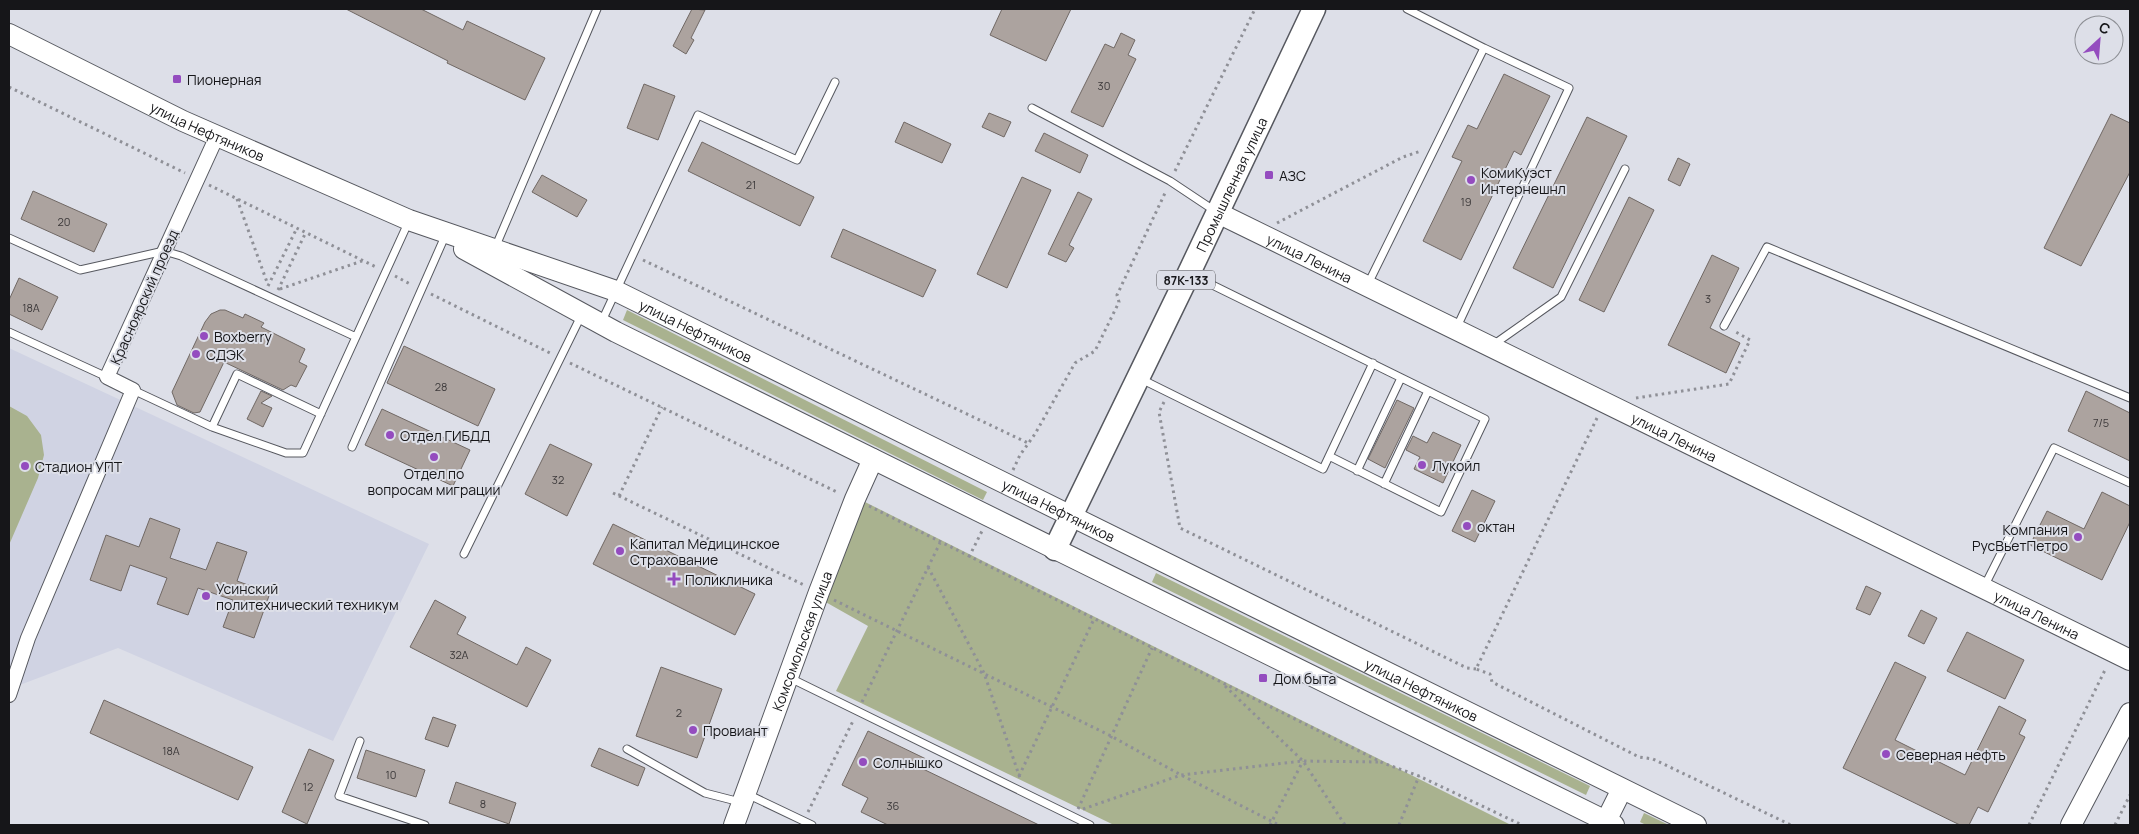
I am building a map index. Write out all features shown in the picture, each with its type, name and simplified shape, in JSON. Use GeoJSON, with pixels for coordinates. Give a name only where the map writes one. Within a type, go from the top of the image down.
{"type":"FeatureCollection","features":[{"type":"Feature","properties":{"kind":"main road","name":"Промышленная улица"},"geometry":{"type":"LineString","coordinates":[[1055,549],[1218,213],[1314,9]]}},
{"type":"Feature","properties":{"kind":"main road","name":"улица Нефтяников"},"geometry":{"type":"LineString","coordinates":[[9,34],[218,136],[492,256],[616,291],[1696,825]]}},
{"type":"Feature","properties":{"kind":"main road","name":"улица Ленина"},"geometry":{"type":"LineString","coordinates":[[1218,213],[2122,656]]}},
{"type":"Feature","properties":{"kind":"main road","name":"улица Нефтяников"},"geometry":{"type":"LineString","coordinates":[[492,256],[582,314],[601,324],[1608,824]]}},
{"type":"Feature","properties":{"kind":"main road","name":"Комсомольская улица"},"geometry":{"type":"LineString","coordinates":[[734,825],[819,592],[855,499],[873,459]]}},
{"type":"Feature","properties":{"kind":"main road"},"geometry":{"type":"LineString","coordinates":[[2071,825],[2130,713]]}},
{"type":"Feature","properties":{"kind":"main road"},"geometry":{"type":"LineString","coordinates":[[1608,824],[1622,789]]}},
{"type":"Feature","properties":{"kind":"street","name":"Красноярский проезд"},"geometry":{"type":"LineString","coordinates":[[133,390],[107,377],[218,136]]}},
{"type":"Feature","properties":{"kind":"street"},"geometry":{"type":"LineString","coordinates":[[9,694],[28,638],[133,390]]}},
{"type":"Feature","properties":{"kind":"lane"},"geometry":{"type":"LineString","coordinates":[[492,256],[597,9]]}},
{"type":"Feature","properties":{"kind":"lane"},"geometry":{"type":"LineString","coordinates":[[1407,9],[1569,88],[1456,330]]}},
{"type":"Feature","properties":{"kind":"lane"},"geometry":{"type":"LineString","coordinates":[[1367,286],[1484,48]]}},
{"type":"Feature","properties":{"kind":"lane"},"geometry":{"type":"LineString","coordinates":[[601,324],[698,115],[797,160],[835,82]]}},
{"type":"Feature","properties":{"kind":"lane"},"geometry":{"type":"LineString","coordinates":[[1032,108],[1170,181],[1218,213]]}},
{"type":"Feature","properties":{"kind":"lane"},"geometry":{"type":"LineString","coordinates":[[1491,347],[1561,297],[1625,168]]}},
{"type":"Feature","properties":{"kind":"lane"},"geometry":{"type":"LineString","coordinates":[[133,390],[212,426],[286,453],[303,454],[409,220]]}},
{"type":"Feature","properties":{"kind":"lane"},"geometry":{"type":"LineString","coordinates":[[352,446],[445,235]]}},
{"type":"Feature","properties":{"kind":"lane"},"geometry":{"type":"LineString","coordinates":[[9,238],[80,270],[164,250],[181,256],[356,337]]}},
{"type":"Feature","properties":{"kind":"lane"},"geometry":{"type":"LineString","coordinates":[[1724,326],[1767,247],[2130,398]]}},
{"type":"Feature","properties":{"kind":"lane"},"geometry":{"type":"LineString","coordinates":[[1189,273],[1486,419],[1441,512],[1329,456]]}},
{"type":"Feature","properties":{"kind":"lane"},"geometry":{"type":"LineString","coordinates":[[464,554],[582,314]]}},
{"type":"Feature","properties":{"kind":"lane"},"geometry":{"type":"LineString","coordinates":[[9,332],[107,377]]}},
{"type":"Feature","properties":{"kind":"lane"},"geometry":{"type":"LineString","coordinates":[[1138,378],[1323,469],[1373,363]]}},
{"type":"Feature","properties":{"kind":"lane"},"geometry":{"type":"LineString","coordinates":[[212,426],[237,374],[321,414]]}},
{"type":"Feature","properties":{"kind":"lane"},"geometry":{"type":"LineString","coordinates":[[1357,471],[1401,378]]}},
{"type":"Feature","properties":{"kind":"lane"},"geometry":{"type":"LineString","coordinates":[[1384,484],[1428,391]]}},
{"type":"Feature","properties":{"kind":"lane"},"geometry":{"type":"LineString","coordinates":[[1983,589],[2054,448],[2130,483]]}},
{"type":"Feature","properties":{"kind":"lane"},"geometry":{"type":"LineString","coordinates":[[789,678],[1090,825]]}},
{"type":"Feature","properties":{"kind":"lane"},"geometry":{"type":"LineString","coordinates":[[360,741],[339,796],[425,825]]}},
{"type":"Feature","properties":{"kind":"lane"},"geometry":{"type":"LineString","coordinates":[[627,750],[705,793],[744,798],[812,825]]}},
{"type":"Feature","properties":{"kind":"path"},"geometry":{"type":"LineString","coordinates":[[1006,484],[1020,455],[1075,363],[1094,351],[1119,302],[1117,295],[1170,181],[1255,9]]}},
{"type":"Feature","properties":{"kind":"path"},"geometry":{"type":"LineString","coordinates":[[9,87],[662,408],[855,499],[1223,684],[1383,762],[1419,776],[1522,825]]}},
{"type":"Feature","properties":{"kind":"path"},"geometry":{"type":"LineString","coordinates":[[1258,232],[1403,157],[1436,147]]}},
{"type":"Feature","properties":{"kind":"path"},"geometry":{"type":"LineString","coordinates":[[238,199],[268,285],[278,290],[362,260]]}},
{"type":"Feature","properties":{"kind":"path"},"geometry":{"type":"LineString","coordinates":[[264,294],[297,228]]}},
{"type":"Feature","properties":{"kind":"path"},"geometry":{"type":"LineString","coordinates":[[274,299],[306,232]]}},
{"type":"Feature","properties":{"kind":"path"},"geometry":{"type":"LineString","coordinates":[[633,255],[1028,443]]}},
{"type":"Feature","properties":{"kind":"path"},"geometry":{"type":"LineString","coordinates":[[1633,398],[1729,384],[1750,340],[1724,326]]}},
{"type":"Feature","properties":{"kind":"path"},"geometry":{"type":"LineString","coordinates":[[1168,393],[1159,412],[1180,528],[1467,668],[1490,674],[1492,682],[1638,757],[1653,759],[1790,825]]}},
{"type":"Feature","properties":{"kind":"path"},"geometry":{"type":"LineString","coordinates":[[1476,669],[1604,403]]}},
{"type":"Feature","properties":{"kind":"path"},"geometry":{"type":"LineString","coordinates":[[619,496],[662,408]]}},
{"type":"Feature","properties":{"kind":"path"},"geometry":{"type":"LineString","coordinates":[[613,493],[1111,736],[1278,825]]}},
{"type":"Feature","properties":{"kind":"path"},"geometry":{"type":"LineString","coordinates":[[969,557],[990,517]]}},
{"type":"Feature","properties":{"kind":"path"},"geometry":{"type":"LineString","coordinates":[[804,821],[940,543]]}},
{"type":"Feature","properties":{"kind":"path"},"geometry":{"type":"LineString","coordinates":[[928,566],[984,673],[1019,776],[1028,795]]}},
{"type":"Feature","properties":{"kind":"path"},"geometry":{"type":"LineString","coordinates":[[1019,776],[1094,619]]}},
{"type":"Feature","properties":{"kind":"path"},"geometry":{"type":"LineString","coordinates":[[1152,648],[1076,812],[1181,775],[1303,761],[1383,762]]}},
{"type":"Feature","properties":{"kind":"path"},"geometry":{"type":"LineString","coordinates":[[2029,825],[2122,656]]}},
{"type":"Feature","properties":{"kind":"path"},"geometry":{"type":"LineString","coordinates":[[1223,684],[1303,761],[1345,825]]}},
{"type":"Feature","properties":{"kind":"path"},"geometry":{"type":"LineString","coordinates":[[1270,825],[1303,761]]}},
{"type":"Feature","properties":{"kind":"path"},"geometry":{"type":"LineString","coordinates":[[1398,825],[1419,776]]}},
{"type":"Feature","properties":{"kind":"path"},"geometry":{"type":"LineString","coordinates":[[2116,825],[2130,795]]}},
{"type":"Feature","properties":{"kind":"shaded area","name":"Усинский политехнический техникум"},"geometry":{"type":"Polygon","coordinates":[[[9,348],[429,544],[333,741],[118,648],[9,689],[9,348]]]}},
{"type":"Feature","properties":{"kind":"green space"},"geometry":{"type":"Polygon","coordinates":[[[627,310],[987,492],[983,500],[623,320],[627,310]]]}},
{"type":"Feature","properties":{"kind":"green space","name":"Стадион УПТ"},"geometry":{"type":"Polygon","coordinates":[[[9,406],[27,416],[41,435],[44,455],[38,478],[9,545],[9,406]]]}},
{"type":"Feature","properties":{"kind":"green space"},"geometry":{"type":"Polygon","coordinates":[[[865,502],[1511,825],[1114,825],[836,691],[868,626],[822,600],[865,502]]]}},
{"type":"Feature","properties":{"kind":"green space"},"geometry":{"type":"Polygon","coordinates":[[[1156,573],[1590,786],[1586,795],[1152,582],[1156,573]]]}},
{"type":"Feature","properties":{"kind":"green space"},"geometry":{"type":"Polygon","coordinates":[[[1644,813],[1669,825],[1646,825],[1640,822],[1644,813]]]}},
{"type":"Feature","properties":{"kind":"building"},"geometry":{"type":"Polygon","coordinates":[[[346,9],[421,9],[463,30],[467,21],[545,58],[525,100],[447,63],[448,61],[346,9]]]}},
{"type":"Feature","properties":{"kind":"building"},"geometry":{"type":"Polygon","coordinates":[[[692,9],[705,10],[691,38],[694,40],[686,54],[673,46],[692,9]]]}},
{"type":"Feature","properties":{"kind":"building"},"geometry":{"type":"Polygon","coordinates":[[[1002,9],[1071,9],[1046,61],[990,35],[1002,9]]]}},
{"type":"Feature","properties":{"kind":"building"},"geometry":{"type":"Polygon","coordinates":[[[1121,33],[1135,40],[1128,55],[1136,59],[1103,127],[1071,112],[1105,44],[1114,48],[1121,33]]]}},
{"type":"Feature","properties":{"kind":"building"},"geometry":{"type":"Polygon","coordinates":[[[1504,74],[1550,96],[1521,155],[1514,151],[1461,260],[1423,241],[1462,161],[1452,157],[1468,125],[1477,129],[1504,74]]]}},
{"type":"Feature","properties":{"kind":"building"},"geometry":{"type":"Polygon","coordinates":[[[644,84],[675,96],[658,140],[627,128],[644,84]]]}},
{"type":"Feature","properties":{"kind":"building"},"geometry":{"type":"Polygon","coordinates":[[[989,113],[1011,122],[1004,137],[982,127],[989,113]]]}},
{"type":"Feature","properties":{"kind":"building"},"geometry":{"type":"Polygon","coordinates":[[[2111,114],[2130,123],[2130,172],[2081,266],[2044,248],[2111,114]]]}},
{"type":"Feature","properties":{"kind":"building"},"geometry":{"type":"Polygon","coordinates":[[[1587,117],[1627,136],[1553,288],[1513,268],[1587,117]]]}},
{"type":"Feature","properties":{"kind":"building"},"geometry":{"type":"Polygon","coordinates":[[[904,122],[951,144],[942,163],[895,142],[904,122]]]}},
{"type":"Feature","properties":{"kind":"building"},"geometry":{"type":"Polygon","coordinates":[[[1044,133],[1088,155],[1080,173],[1035,151],[1044,133]]]}},
{"type":"Feature","properties":{"kind":"building"},"geometry":{"type":"Polygon","coordinates":[[[702,142],[814,197],[800,226],[688,171],[702,142]]]}},
{"type":"Feature","properties":{"kind":"building"},"geometry":{"type":"Polygon","coordinates":[[[1678,158],[1690,164],[1680,186],[1668,180],[1678,158]]]}},
{"type":"Feature","properties":{"kind":"building"},"geometry":{"type":"Polygon","coordinates":[[[542,175],[587,200],[577,217],[532,192],[542,175]]]}},
{"type":"Feature","properties":{"kind":"building"},"geometry":{"type":"Polygon","coordinates":[[[1022,177],[1051,190],[1007,288],[977,274],[1022,177]]]}},
{"type":"Feature","properties":{"kind":"building"},"geometry":{"type":"Polygon","coordinates":[[[33,191],[107,224],[94,252],[21,219],[33,191]]]}},
{"type":"Feature","properties":{"kind":"building"},"geometry":{"type":"Polygon","coordinates":[[[1078,192],[1092,199],[1069,245],[1074,248],[1066,262],[1048,254],[1078,192]]]}},
{"type":"Feature","properties":{"kind":"building"},"geometry":{"type":"Polygon","coordinates":[[[1629,197],[1654,210],[1604,312],[1579,300],[1629,197]]]}},
{"type":"Feature","properties":{"kind":"building"},"geometry":{"type":"Polygon","coordinates":[[[843,229],[936,270],[923,297],[831,257],[843,229]]]}},
{"type":"Feature","properties":{"kind":"building"},"geometry":{"type":"Polygon","coordinates":[[[1712,255],[1739,268],[1710,328],[1740,343],[1726,373],[1668,345],[1712,255]]]}},
{"type":"Feature","properties":{"kind":"building"},"geometry":{"type":"Polygon","coordinates":[[[19,278],[58,297],[42,330],[9,314],[9,300],[19,278]]]}},
{"type":"Feature","properties":{"kind":"building"},"geometry":{"type":"Polygon","coordinates":[[[225,310],[243,318],[245,314],[264,323],[261,327],[305,349],[299,362],[307,366],[296,387],[291,385],[283,390],[224,362],[200,412],[194,413],[177,405],[172,392],[205,322],[211,314],[225,310]]]}},
{"type":"Feature","properties":{"kind":"building"},"geometry":{"type":"Polygon","coordinates":[[[404,346],[495,389],[478,426],[387,383],[404,346]]]}},
{"type":"Feature","properties":{"kind":"building"},"geometry":{"type":"Polygon","coordinates":[[[261,391],[272,396],[261,403],[272,408],[263,427],[247,419],[261,391]]]}},
{"type":"Feature","properties":{"kind":"building"},"geometry":{"type":"Polygon","coordinates":[[[2086,391],[2130,413],[2130,461],[2068,431],[2086,391]]]}},
{"type":"Feature","properties":{"kind":"building"},"geometry":{"type":"Polygon","coordinates":[[[1397,400],[1414,408],[1385,468],[1368,459],[1397,400]]]}},
{"type":"Feature","properties":{"kind":"building"},"geometry":{"type":"Polygon","coordinates":[[[382,409],[470,450],[453,486],[365,445],[382,409]]]}},
{"type":"Feature","properties":{"kind":"building"},"geometry":{"type":"Polygon","coordinates":[[[1433,432],[1461,445],[1443,483],[1414,469],[1420,457],[1406,450],[1413,436],[1427,443],[1433,432]]]}},
{"type":"Feature","properties":{"kind":"building"},"geometry":{"type":"Polygon","coordinates":[[[550,444],[592,464],[567,516],[525,494],[550,444]]]}},
{"type":"Feature","properties":{"kind":"building"},"geometry":{"type":"Polygon","coordinates":[[[1472,490],[1495,501],[1475,542],[1452,531],[1472,490]]]}},
{"type":"Feature","properties":{"kind":"building","name":"Компания РусВьетПетро"},"geometry":{"type":"Polygon","coordinates":[[[2102,492],[2130,506],[2130,522],[2102,580],[2030,545],[2047,511],[2084,529],[2102,492]]]}},
{"type":"Feature","properties":{"kind":"building","name":"Усинский политехнический техникум"},"geometry":{"type":"Polygon","coordinates":[[[150,518],[180,529],[170,558],[206,570],[217,542],[247,552],[237,581],[270,593],[254,638],[223,627],[233,600],[198,588],[188,615],[157,604],[167,578],[130,565],[121,591],[90,580],[106,535],[139,547],[150,518]]]}},
{"type":"Feature","properties":{"kind":"building","name":"Поликлиника"},"geometry":{"type":"Polygon","coordinates":[[[613,524],[755,594],[735,635],[593,564],[613,524]]]}},
{"type":"Feature","properties":{"kind":"building"},"geometry":{"type":"Polygon","coordinates":[[[1866,586],[1881,593],[1870,615],[1856,609],[1866,586]]]}},
{"type":"Feature","properties":{"kind":"building"},"geometry":{"type":"Polygon","coordinates":[[[435,600],[466,617],[457,634],[517,665],[526,647],[551,660],[527,707],[410,647],[435,600]]]}},
{"type":"Feature","properties":{"kind":"building"},"geometry":{"type":"Polygon","coordinates":[[[1921,610],[1937,618],[1924,644],[1908,636],[1921,610]]]}},
{"type":"Feature","properties":{"kind":"building"},"geometry":{"type":"Polygon","coordinates":[[[1967,632],[2024,660],[2005,699],[1947,671],[1967,632]]]}},
{"type":"Feature","properties":{"kind":"building","name":"Северная нефть"},"geometry":{"type":"Polygon","coordinates":[[[1895,662],[1926,677],[1895,740],[1965,775],[1999,706],[2026,720],[2019,734],[2025,737],[1988,812],[1978,807],[1969,825],[1960,825],[1843,768],[1895,662]]]}},
{"type":"Feature","properties":{"kind":"building"},"geometry":{"type":"Polygon","coordinates":[[[661,667],[722,689],[697,758],[636,736],[661,667]]]}},
{"type":"Feature","properties":{"kind":"building"},"geometry":{"type":"Polygon","coordinates":[[[104,700],[253,767],[238,800],[90,733],[104,700]]]}},
{"type":"Feature","properties":{"kind":"building"},"geometry":{"type":"Polygon","coordinates":[[[433,717],[456,725],[448,747],[425,739],[433,717]]]}},
{"type":"Feature","properties":{"kind":"building"},"geometry":{"type":"Polygon","coordinates":[[[868,731],[926,759],[921,768],[1039,825],[888,825],[861,812],[868,798],[842,785],[868,731]]]}},
{"type":"Feature","properties":{"kind":"building"},"geometry":{"type":"Polygon","coordinates":[[[599,748],[645,768],[638,786],[591,766],[599,748]]]}},
{"type":"Feature","properties":{"kind":"building"},"geometry":{"type":"Polygon","coordinates":[[[309,749],[334,760],[307,824],[282,812],[309,749]]]}},
{"type":"Feature","properties":{"kind":"building"},"geometry":{"type":"Polygon","coordinates":[[[366,750],[425,770],[416,797],[357,778],[366,750]]]}},
{"type":"Feature","properties":{"kind":"building"},"geometry":{"type":"Polygon","coordinates":[[[456,782],[516,803],[509,824],[449,803],[456,782]]]}},
{"type":"Feature","properties":{"kind":"place","name":"Пионерная"},"geometry":{"type":"Point","coordinates":[177,79]}},
{"type":"Feature","properties":{"kind":"place","name":"АЗС"},"geometry":{"type":"Point","coordinates":[1269,175]}},
{"type":"Feature","properties":{"kind":"place","name":"КомиКуэст Интернешнл"},"geometry":{"type":"Point","coordinates":[1471,180]}},
{"type":"Feature","properties":{"kind":"place","name":"Boxberry"},"geometry":{"type":"Point","coordinates":[204,336]}},
{"type":"Feature","properties":{"kind":"place","name":"СДЭК"},"geometry":{"type":"Point","coordinates":[196,354]}},
{"type":"Feature","properties":{"kind":"place","name":"Отдел ГИБДД"},"geometry":{"type":"Point","coordinates":[390,435]}},
{"type":"Feature","properties":{"kind":"place","name":"Отдел по вопросам миграции"},"geometry":{"type":"Point","coordinates":[434,457]}},
{"type":"Feature","properties":{"kind":"place","name":"Лукойл"},"geometry":{"type":"Point","coordinates":[1422,465]}},
{"type":"Feature","properties":{"kind":"place","name":"Стадион УПТ"},"geometry":{"type":"Point","coordinates":[25,466]}},
{"type":"Feature","properties":{"kind":"place","name":"октан"},"geometry":{"type":"Point","coordinates":[1467,526]}},
{"type":"Feature","properties":{"kind":"place","name":"Компания РусВьетПетро"},"geometry":{"type":"Point","coordinates":[2078,537]}},
{"type":"Feature","properties":{"kind":"place","name":"Капитал Медицинское Страхование"},"geometry":{"type":"Point","coordinates":[620,551]}},
{"type":"Feature","properties":{"kind":"place","name":"Поликлиника"},"geometry":{"type":"Point","coordinates":[674,579]}},
{"type":"Feature","properties":{"kind":"place","name":"Усинский политехнический техникум"},"geometry":{"type":"Point","coordinates":[206,596]}},
{"type":"Feature","properties":{"kind":"place","name":"Дом быта"},"geometry":{"type":"Point","coordinates":[1263,678]}},
{"type":"Feature","properties":{"kind":"place","name":"Провиант"},"geometry":{"type":"Point","coordinates":[693,730]}},
{"type":"Feature","properties":{"kind":"place","name":"Северная нефть"},"geometry":{"type":"Point","coordinates":[1886,754]}},
{"type":"Feature","properties":{"kind":"place","name":"Солнышко"},"geometry":{"type":"Point","coordinates":[863,762]}}]}
